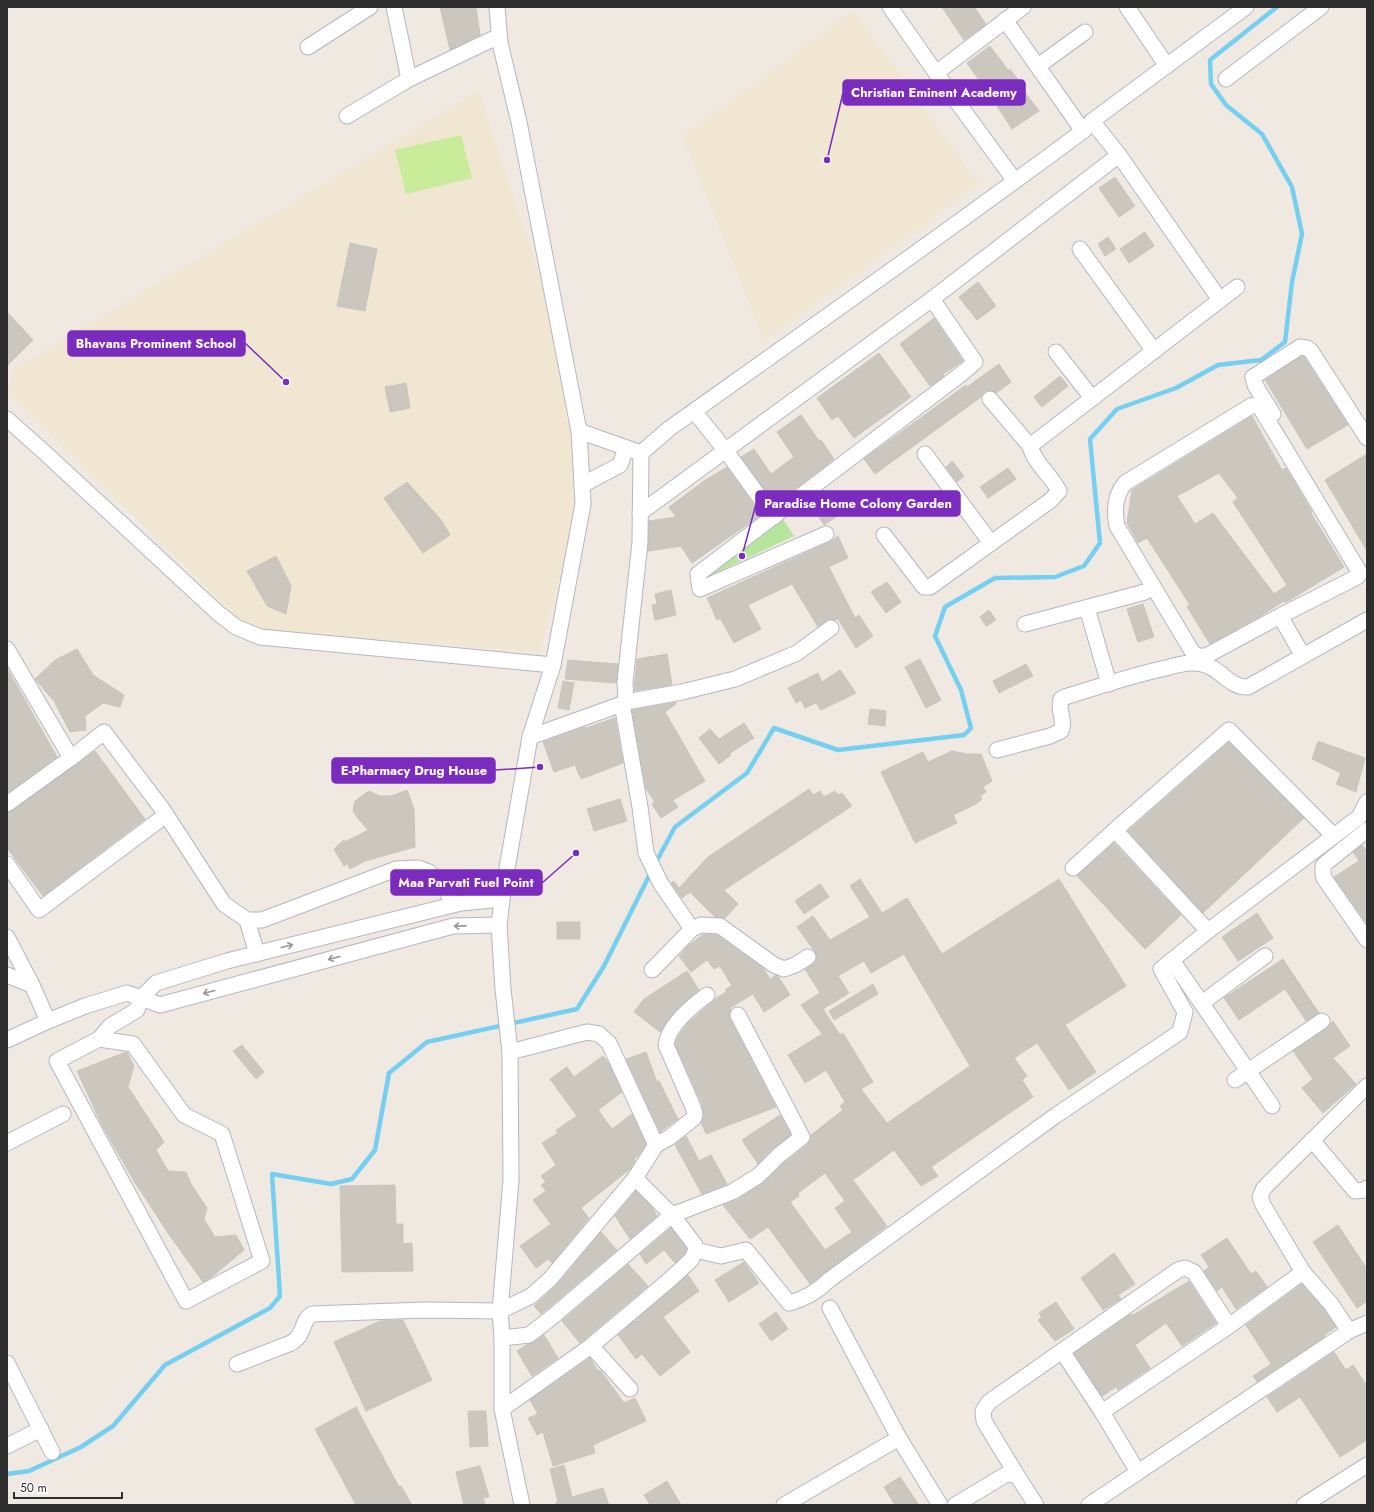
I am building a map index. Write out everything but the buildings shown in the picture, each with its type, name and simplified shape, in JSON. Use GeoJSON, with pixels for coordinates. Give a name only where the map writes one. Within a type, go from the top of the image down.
{"type":"FeatureCollection","features":[{"type":"Feature","properties":{"kind":"street"},"geometry":{"type":"LineString","coordinates":[[308,47],[370,7]]}},
{"type":"Feature","properties":{"kind":"street"},"geometry":{"type":"LineString","coordinates":[[394,7],[409,79]]}},
{"type":"Feature","properties":{"kind":"street"},"geometry":{"type":"LineString","coordinates":[[497,7],[500,36],[519,122],[579,431],[583,504],[553,665],[530,737],[502,899],[499,925],[503,989],[510,1050],[511,1180],[500,1311],[502,1338],[502,1409],[522,1505]]}},
{"type":"Feature","properties":{"kind":"street"},"geometry":{"type":"LineString","coordinates":[[890,7],[1015,181]]}},
{"type":"Feature","properties":{"kind":"street"},"geometry":{"type":"LineString","coordinates":[[936,73],[1024,7]]}},
{"type":"Feature","properties":{"kind":"street"},"geometry":{"type":"LineString","coordinates":[[1127,7],[1167,66]]}},
{"type":"Feature","properties":{"kind":"street"},"geometry":{"type":"LineString","coordinates":[[692,929],[661,884],[646,853],[624,703],[640,542],[641,453],[670,428],[905,262],[1015,181],[1246,7]]}},
{"type":"Feature","properties":{"kind":"street"},"geometry":{"type":"LineString","coordinates":[[1226,79],[1321,7]]}},
{"type":"Feature","properties":{"kind":"street"},"geometry":{"type":"LineString","coordinates":[[1005,20],[1038,66],[1087,126],[1119,155],[1220,300]]}},
{"type":"Feature","properties":{"kind":"street"},"geometry":{"type":"LineString","coordinates":[[1038,66],[1085,32]]}},
{"type":"Feature","properties":{"kind":"street"},"geometry":{"type":"LineString","coordinates":[[347,116],[409,79],[500,36]]}},
{"type":"Feature","properties":{"kind":"street"},"geometry":{"type":"LineString","coordinates":[[640,513],[932,299],[1119,155]]}},
{"type":"Feature","properties":{"kind":"street"},"geometry":{"type":"LineString","coordinates":[[1080,249],[1154,351]]}},
{"type":"Feature","properties":{"kind":"street"},"geometry":{"type":"LineString","coordinates":[[1030,446],[1237,287]]}},
{"type":"Feature","properties":{"kind":"street"},"geometry":{"type":"LineString","coordinates":[[826,534],[700,589],[698,574],[975,362],[932,299]]}},
{"type":"Feature","properties":{"kind":"street"},"geometry":{"type":"LineString","coordinates":[[1367,438],[1311,351],[1307,348],[1300,347],[1253,377],[1255,385],[1367,565]]}},
{"type":"Feature","properties":{"kind":"street"},"geometry":{"type":"LineString","coordinates":[[1056,352],[1092,398]]}},
{"type":"Feature","properties":{"kind":"street"},"geometry":{"type":"LineString","coordinates":[[884,536],[924,587],[930,587],[1050,500],[1059,491],[1032,453],[1030,446],[990,399]]}},
{"type":"Feature","properties":{"kind":"street"},"geometry":{"type":"LineString","coordinates":[[1251,406],[1257,406],[1261,409],[1360,573],[1356,577],[1280,616],[1206,656],[1198,656],[1192,653],[1117,526],[1115,516],[1120,489],[1125,483],[1251,406]]}},
{"type":"Feature","properties":{"kind":"street"},"geometry":{"type":"LineString","coordinates":[[694,411],[726,451],[774,517]]}},
{"type":"Feature","properties":{"kind":"street"},"geometry":{"type":"LineString","coordinates":[[7,419],[218,613],[236,627],[260,637],[553,665]]}},
{"type":"Feature","properties":{"kind":"street"},"geometry":{"type":"LineString","coordinates":[[579,431],[641,453]]}},
{"type":"Feature","properties":{"kind":"street"},"geometry":{"type":"LineString","coordinates":[[582,485],[620,465],[626,448]]}},
{"type":"Feature","properties":{"kind":"street"},"geometry":{"type":"LineString","coordinates":[[925,454],[991,543]]}},
{"type":"Feature","properties":{"kind":"street"},"geometry":{"type":"LineString","coordinates":[[1025,624],[1145,592]]}},
{"type":"Feature","properties":{"kind":"street"},"geometry":{"type":"LineString","coordinates":[[1087,608],[1109,684]]}},
{"type":"Feature","properties":{"kind":"street"},"geometry":{"type":"LineString","coordinates":[[1280,616],[1303,656]]}},
{"type":"Feature","properties":{"kind":"street"},"geometry":{"type":"LineString","coordinates":[[997,750],[1060,732],[1063,726],[1059,704],[1061,699],[1151,671],[1187,663],[1204,664],[1234,684],[1240,687],[1248,687],[1367,620]]}},
{"type":"Feature","properties":{"kind":"street"},"geometry":{"type":"LineString","coordinates":[[530,737],[624,703],[682,692],[736,679],[797,653],[831,628]]}},
{"type":"Feature","properties":{"kind":"street"},"geometry":{"type":"LineString","coordinates":[[8,649],[70,758]]}},
{"type":"Feature","properties":{"kind":"street"},"geometry":{"type":"LineString","coordinates":[[1073,868],[1229,730],[1334,836]]}},
{"type":"Feature","properties":{"kind":"street"},"geometry":{"type":"LineString","coordinates":[[7,804],[104,732],[166,814],[224,904],[247,920],[262,920],[396,869],[418,868],[429,872],[448,892],[451,905]]}},
{"type":"Feature","properties":{"kind":"street"},"geometry":{"type":"LineString","coordinates":[[1367,802],[1364,826],[1323,866],[1324,878],[1367,940]]}},
{"type":"Feature","properties":{"kind":"street"},"geometry":{"type":"LineString","coordinates":[[7,864],[39,910],[166,814]]}},
{"type":"Feature","properties":{"kind":"street"},"geometry":{"type":"LineString","coordinates":[[696,1250],[721,1256],[746,1250],[788,1304],[801,1300],[820,1290],[829,1280],[1055,1116],[1180,1032],[1186,1012],[1161,969],[1208,930],[1334,836],[1364,826]]}},
{"type":"Feature","properties":{"kind":"street"},"geometry":{"type":"LineString","coordinates":[[1115,830],[1208,930]]}},
{"type":"Feature","properties":{"kind":"street"},"geometry":{"type":"LineString","coordinates":[[99,1039],[133,1044],[184,1115],[222,1134],[262,1261],[186,1301],[57,1061],[99,1039],[110,1026],[137,1010],[141,998],[156,982],[257,954],[461,902],[502,899]]}},
{"type":"Feature","properties":{"kind":"street"},"geometry":{"type":"LineString","coordinates":[[247,920],[257,954]]}},
{"type":"Feature","properties":{"kind":"street"},"geometry":{"type":"LineString","coordinates":[[7,1040],[85,1006],[127,993],[160,1005],[454,926],[499,925]]}},
{"type":"Feature","properties":{"kind":"street"},"geometry":{"type":"LineString","coordinates":[[652,970],[692,929],[701,925],[720,926],[774,966],[784,969],[795,965],[808,956]]}},
{"type":"Feature","properties":{"kind":"street"},"geometry":{"type":"LineString","coordinates":[[7,937],[32,985],[48,1021]]}},
{"type":"Feature","properties":{"kind":"street"},"geometry":{"type":"LineString","coordinates":[[1202,1003],[1265,956]]}},
{"type":"Feature","properties":{"kind":"street"},"geometry":{"type":"LineString","coordinates":[[1172,960],[1272,1106]]}},
{"type":"Feature","properties":{"kind":"street"},"geometry":{"type":"LineString","coordinates":[[7,975],[32,985]]}},
{"type":"Feature","properties":{"kind":"street"},"geometry":{"type":"LineString","coordinates":[[238,1364],[298,1338],[306,1318],[312,1314],[424,1310],[500,1311],[531,1296],[550,1279],[635,1178],[656,1145],[670,1137],[690,1122],[695,1114],[666,1045],[667,1037],[684,1014],[707,995]]}},
{"type":"Feature","properties":{"kind":"street"},"geometry":{"type":"LineString","coordinates":[[502,1338],[529,1335],[552,1318],[672,1215],[732,1192],[758,1176],[778,1156],[802,1137],[738,1015]]}},
{"type":"Feature","properties":{"kind":"street"},"geometry":{"type":"LineString","coordinates":[[1235,1080],[1322,1020]]}},
{"type":"Feature","properties":{"kind":"street"},"geometry":{"type":"LineString","coordinates":[[510,1050],[587,1032],[599,1034],[609,1043],[656,1145]]}},
{"type":"Feature","properties":{"kind":"street"},"geometry":{"type":"LineString","coordinates":[[1348,1331],[1331,1304],[1303,1272],[1263,1205],[1260,1197],[1264,1188],[1367,1086]]}},
{"type":"Feature","properties":{"kind":"street"},"geometry":{"type":"LineString","coordinates":[[7,1143],[63,1114]]}},
{"type":"Feature","properties":{"kind":"street"},"geometry":{"type":"LineString","coordinates":[[1312,1140],[1354,1191],[1365,1190],[1367,1188]]}},
{"type":"Feature","properties":{"kind":"street"},"geometry":{"type":"LineString","coordinates":[[502,1409],[591,1346],[691,1260],[696,1250],[695,1245],[672,1215],[635,1178]]}},
{"type":"Feature","properties":{"kind":"street"},"geometry":{"type":"LineString","coordinates":[[1036,1505],[984,1421],[983,1411],[989,1402],[1178,1270],[1185,1268],[1194,1272],[1229,1326]]}},
{"type":"Feature","properties":{"kind":"street"},"geometry":{"type":"LineString","coordinates":[[1102,1412],[1229,1326],[1303,1272]]}},
{"type":"Feature","properties":{"kind":"street"},"geometry":{"type":"LineString","coordinates":[[830,1308],[899,1438],[940,1505]]}},
{"type":"Feature","properties":{"kind":"street"},"geometry":{"type":"LineString","coordinates":[[1089,1505],[1348,1331],[1367,1323]]}},
{"type":"Feature","properties":{"kind":"street"},"geometry":{"type":"LineString","coordinates":[[591,1346],[630,1389]]}},
{"type":"Feature","properties":{"kind":"street"},"geometry":{"type":"LineString","coordinates":[[1062,1351],[1102,1412],[1138,1472]]}},
{"type":"Feature","properties":{"kind":"street"},"geometry":{"type":"LineString","coordinates":[[7,1363],[52,1452]]}},
{"type":"Feature","properties":{"kind":"street"},"geometry":{"type":"LineString","coordinates":[[7,1446],[41,1430]]}},
{"type":"Feature","properties":{"kind":"street"},"geometry":{"type":"LineString","coordinates":[[784,1505],[899,1438]]}},
{"type":"Feature","properties":{"kind":"street"},"geometry":{"type":"LineString","coordinates":[[1304,1505],[1367,1465]]}},
{"type":"Feature","properties":{"kind":"street"},"geometry":{"type":"LineString","coordinates":[[955,1505],[1005,1475],[1012,1474],[1018,1477]]}},
{"type":"Feature","properties":{"kind":"shaded area"},"geometry":{"type":"Polygon","coordinates":[[[853,11],[979,184],[764,341],[683,136],[853,11]]]}},
{"type":"Feature","properties":{"kind":"shaded area"},"geometry":{"type":"Polygon","coordinates":[[[479,91],[548,300],[581,490],[564,565],[543,639],[541,652],[251,629],[7,393],[13,370],[479,91]]]}},
{"type":"Feature","properties":{"kind":"green space"},"geometry":{"type":"Polygon","coordinates":[[[461,135],[472,178],[406,194],[395,150],[461,135]]]}},
{"type":"Feature","properties":{"kind":"green space"},"geometry":{"type":"Polygon","coordinates":[[[781,516],[794,536],[709,576],[781,516]]]}},
{"type":"Feature","properties":{"kind":"waterway"},"geometry":{"type":"LineString","coordinates":[[655,864],[675,827],[747,773],[774,728],[838,750],[964,735],[971,728],[961,690],[935,636],[945,607],[995,578],[1055,577],[1084,566],[1100,543],[1090,439],[1117,409],[1176,388],[1218,365],[1261,360],[1285,342],[1292,282],[1302,234],[1292,187],[1262,134],[1226,105],[1211,84],[1210,60],[1277,7]]}},
{"type":"Feature","properties":{"kind":"waterway"},"geometry":{"type":"LineString","coordinates":[[7,1474],[29,1471],[81,1447],[113,1426],[165,1365],[270,1308],[280,1296],[272,1174],[331,1184],[352,1179],[375,1150],[389,1073],[427,1042],[577,1009],[604,966],[651,872]]}},
{"type":"Feature","properties":{"kind":"place","name":"Christian Eminent Academy"},"geometry":{"type":"Point","coordinates":[827,160]}},
{"type":"Feature","properties":{"kind":"place","name":"Bhavans Prominent School"},"geometry":{"type":"Point","coordinates":[286,382]}},
{"type":"Feature","properties":{"kind":"place","name":"Paradise Home Colony Garden"},"geometry":{"type":"Point","coordinates":[742,556]}},
{"type":"Feature","properties":{"kind":"place","name":"E-Pharmacy Drug House"},"geometry":{"type":"Point","coordinates":[540,767]}},
{"type":"Feature","properties":{"kind":"place","name":"Maa Parvati Fuel Point"},"geometry":{"type":"Point","coordinates":[576,853]}}]}
